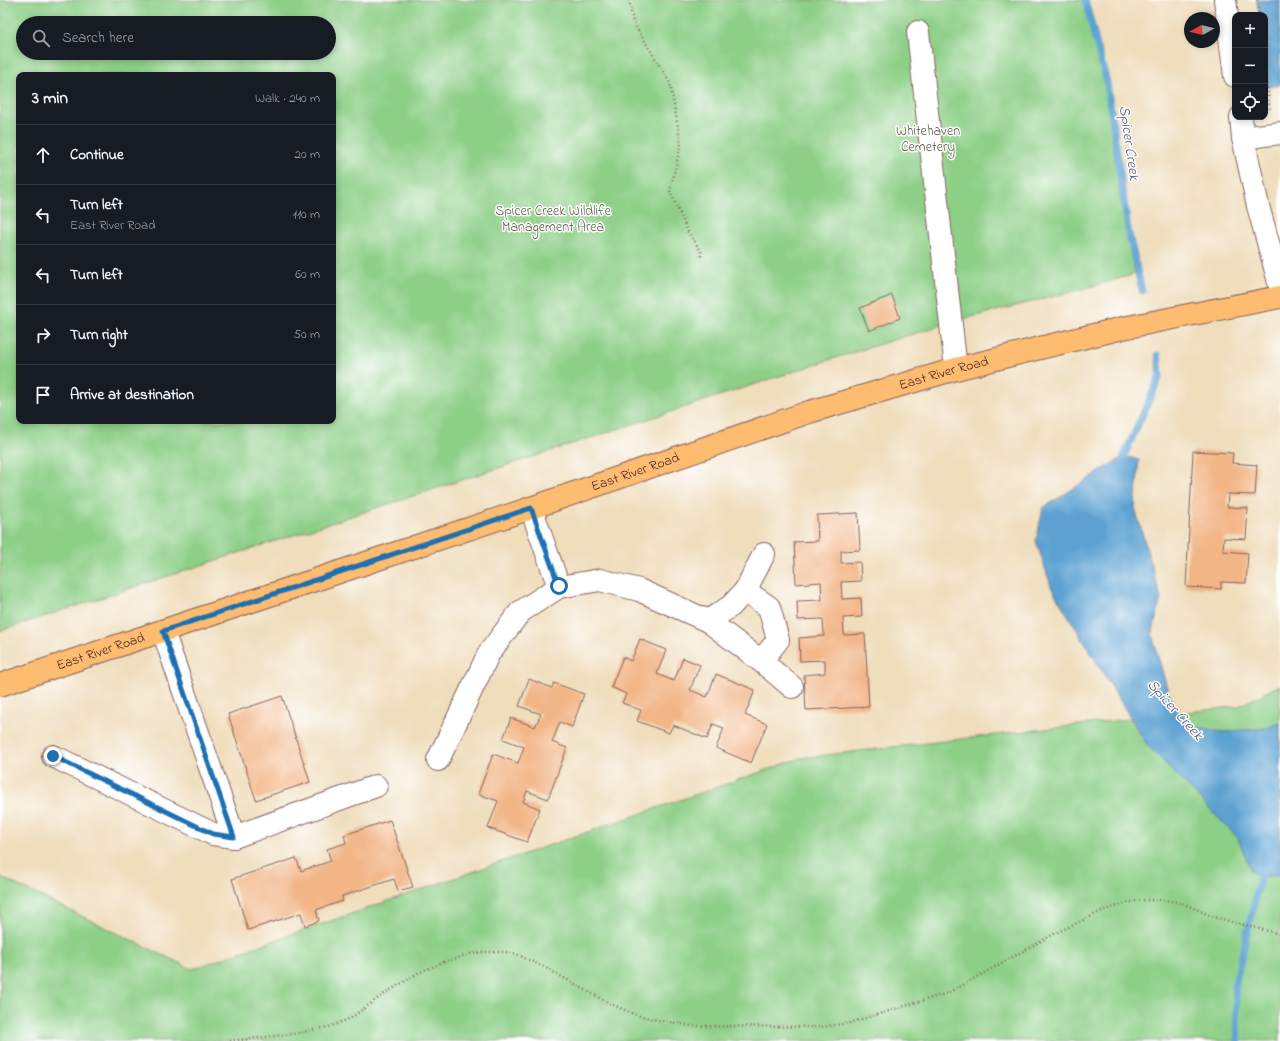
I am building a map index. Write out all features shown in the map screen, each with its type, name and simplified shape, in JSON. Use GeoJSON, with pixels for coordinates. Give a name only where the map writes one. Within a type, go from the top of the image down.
{"type":"FeatureCollection","features":[{"type":"Feature","properties":{"kind":"main road","name":"East River Road"},"geometry":{"type":"LineString","coordinates":[[0,685],[531,508],[809,412],[956,369],[1123,328],[1280,297]]}},
{"type":"Feature","properties":{"kind":"street"},"geometry":{"type":"LineString","coordinates":[[1225,0],[1232,53]]}},
{"type":"Feature","properties":{"kind":"street"},"geometry":{"type":"LineString","coordinates":[[918,32],[956,369]]}},
{"type":"Feature","properties":{"kind":"street"},"geometry":{"type":"LineString","coordinates":[[1276,133],[1242,127],[1258,206],[1280,286]]}},
{"type":"Feature","properties":{"kind":"street"},"geometry":{"type":"LineString","coordinates":[[531,508],[559,586]]}},
{"type":"Feature","properties":{"kind":"street"},"geometry":{"type":"LineString","coordinates":[[708,621],[731,606],[745,591],[764,554]]}},
{"type":"Feature","properties":{"kind":"street"},"geometry":{"type":"LineString","coordinates":[[438,760],[490,653],[520,612],[559,586],[600,580],[640,590],[708,621],[761,661],[792,687]]}},
{"type":"Feature","properties":{"kind":"street"},"geometry":{"type":"LineString","coordinates":[[745,591],[769,607],[778,640],[761,661]]}},
{"type":"Feature","properties":{"kind":"street"},"geometry":{"type":"LineString","coordinates":[[163,631],[234,837]]}},
{"type":"Feature","properties":{"kind":"street"},"geometry":{"type":"LineString","coordinates":[[53,756],[213,834],[234,837],[376,786]]}},
{"type":"Feature","properties":{"kind":"path"},"geometry":{"type":"LineString","coordinates":[[629,0],[633,22],[670,82],[681,144],[670,191],[688,232],[701,251],[701,259]]}},
{"type":"Feature","properties":{"kind":"path"},"geometry":{"type":"LineString","coordinates":[[1257,0],[1259,12]]}},
{"type":"Feature","properties":{"kind":"path"},"geometry":{"type":"LineString","coordinates":[[1268,84],[1276,133]]}},
{"type":"Feature","properties":{"kind":"path"},"geometry":{"type":"LineString","coordinates":[[230,1041],[293,1034],[332,1026],[351,1018],[381,996],[418,973],[444,962],[470,954],[484,952],[505,952],[516,954],[546,968],[609,1003],[653,1019],[692,1026],[821,1027],[858,1021],[948,993],[1030,946],[1117,905],[1144,900],[1163,900],[1182,903],[1214,917],[1280,934]]}},
{"type":"Feature","properties":{"kind":"green space","name":"Spicer Creek Wildlife Management Area"},"geometry":{"type":"Polygon","coordinates":[[[0,0],[1083,0],[1104,82],[1125,229],[1135,274],[1079,290],[952,322],[832,359],[0,631],[0,0]]]}},
{"type":"Feature","properties":{"kind":"green space"},"geometry":{"type":"Polygon","coordinates":[[[1280,685],[1280,1041],[0,1041],[0,877],[192,969],[801,758],[1239,706],[1280,685]]]}},
{"type":"Feature","properties":{"kind":"water"},"geometry":{"type":"Polygon","coordinates":[[[1257,0],[1280,0],[1280,85],[1268,87],[1268,12],[1259,12],[1257,0]]]}},
{"type":"Feature","properties":{"kind":"water"},"geometry":{"type":"Polygon","coordinates":[[[1124,456],[1139,460],[1135,508],[1161,598],[1152,635],[1168,691],[1177,710],[1192,725],[1222,732],[1265,728],[1280,723],[1280,874],[1260,878],[1251,871],[1238,838],[1147,745],[1052,589],[1036,541],[1043,508],[1124,456]]]}},
{"type":"Feature","properties":{"kind":"building"},"geometry":{"type":"Polygon","coordinates":[[[892,295],[900,318],[869,331],[860,308],[892,295]]]}},
{"type":"Feature","properties":{"kind":"building"},"geometry":{"type":"Polygon","coordinates":[[[1193,451],[1233,453],[1232,463],[1257,465],[1255,495],[1228,494],[1227,507],[1248,508],[1246,539],[1224,538],[1223,551],[1248,553],[1246,583],[1221,582],[1221,589],[1186,587],[1193,451]]]}},
{"type":"Feature","properties":{"kind":"building"},"geometry":{"type":"Polygon","coordinates":[[[858,513],[860,550],[841,551],[841,563],[860,562],[861,581],[841,582],[842,599],[861,598],[862,617],[843,618],[844,635],[865,634],[869,707],[806,710],[804,675],[825,673],[825,660],[800,661],[799,638],[824,636],[823,619],[798,620],[797,601],[822,600],[821,582],[796,584],[794,542],[818,541],[817,515],[858,513]]]}},
{"type":"Feature","properties":{"kind":"building"},"geometry":{"type":"Polygon","coordinates":[[[640,639],[666,650],[657,674],[674,681],[683,658],[700,665],[690,690],[707,697],[716,674],[755,690],[745,715],[767,724],[751,763],[716,748],[724,728],[713,724],[707,739],[673,725],[669,733],[637,721],[641,710],[622,703],[626,694],[611,687],[623,657],[631,661],[640,639]]]}},
{"type":"Feature","properties":{"kind":"building"},"geometry":{"type":"Polygon","coordinates":[[[529,679],[552,688],[554,683],[584,694],[572,727],[560,722],[552,742],[567,748],[548,799],[527,791],[523,802],[540,809],[527,842],[488,828],[498,801],[478,794],[493,754],[518,763],[524,747],[503,739],[511,718],[535,727],[541,714],[519,706],[529,679]]]}},
{"type":"Feature","properties":{"kind":"building"},"geometry":{"type":"Polygon","coordinates":[[[282,696],[310,782],[256,800],[228,714],[282,696]]]}},
{"type":"Feature","properties":{"kind":"building"},"geometry":{"type":"Polygon","coordinates":[[[390,820],[413,887],[398,891],[394,879],[342,896],[343,901],[316,910],[319,921],[305,926],[301,913],[248,930],[232,879],[296,858],[301,871],[331,861],[327,849],[346,843],[344,835],[390,820]]]}},
{"type":"Feature","properties":{"kind":"waterway","name":"Spicer Creek"},"geometry":{"type":"LineString","coordinates":[[1085,0],[1107,83],[1128,229],[1142,291]]}},
{"type":"Feature","properties":{"kind":"waterway","name":"Spicer Creek"},"geometry":{"type":"LineString","coordinates":[[1125,466],[1124,456],[1160,376],[1158,355]]}},
{"type":"Feature","properties":{"kind":"waterway","name":"Spicer Creek"},"geometry":{"type":"LineString","coordinates":[[1238,1041],[1235,985],[1260,878],[1259,868]]}},
{"type":"Feature","properties":{"kind":"route"},"geometry":{"type":"LineString","coordinates":[[53,756],[213,834],[234,837],[163,631],[531,508],[559,586]]}},
{"type":"Feature","properties":{"kind":"park label","name":"Whitehaven Cemetery"},"geometry":{"type":"Point","coordinates":[928,140]}}]}
